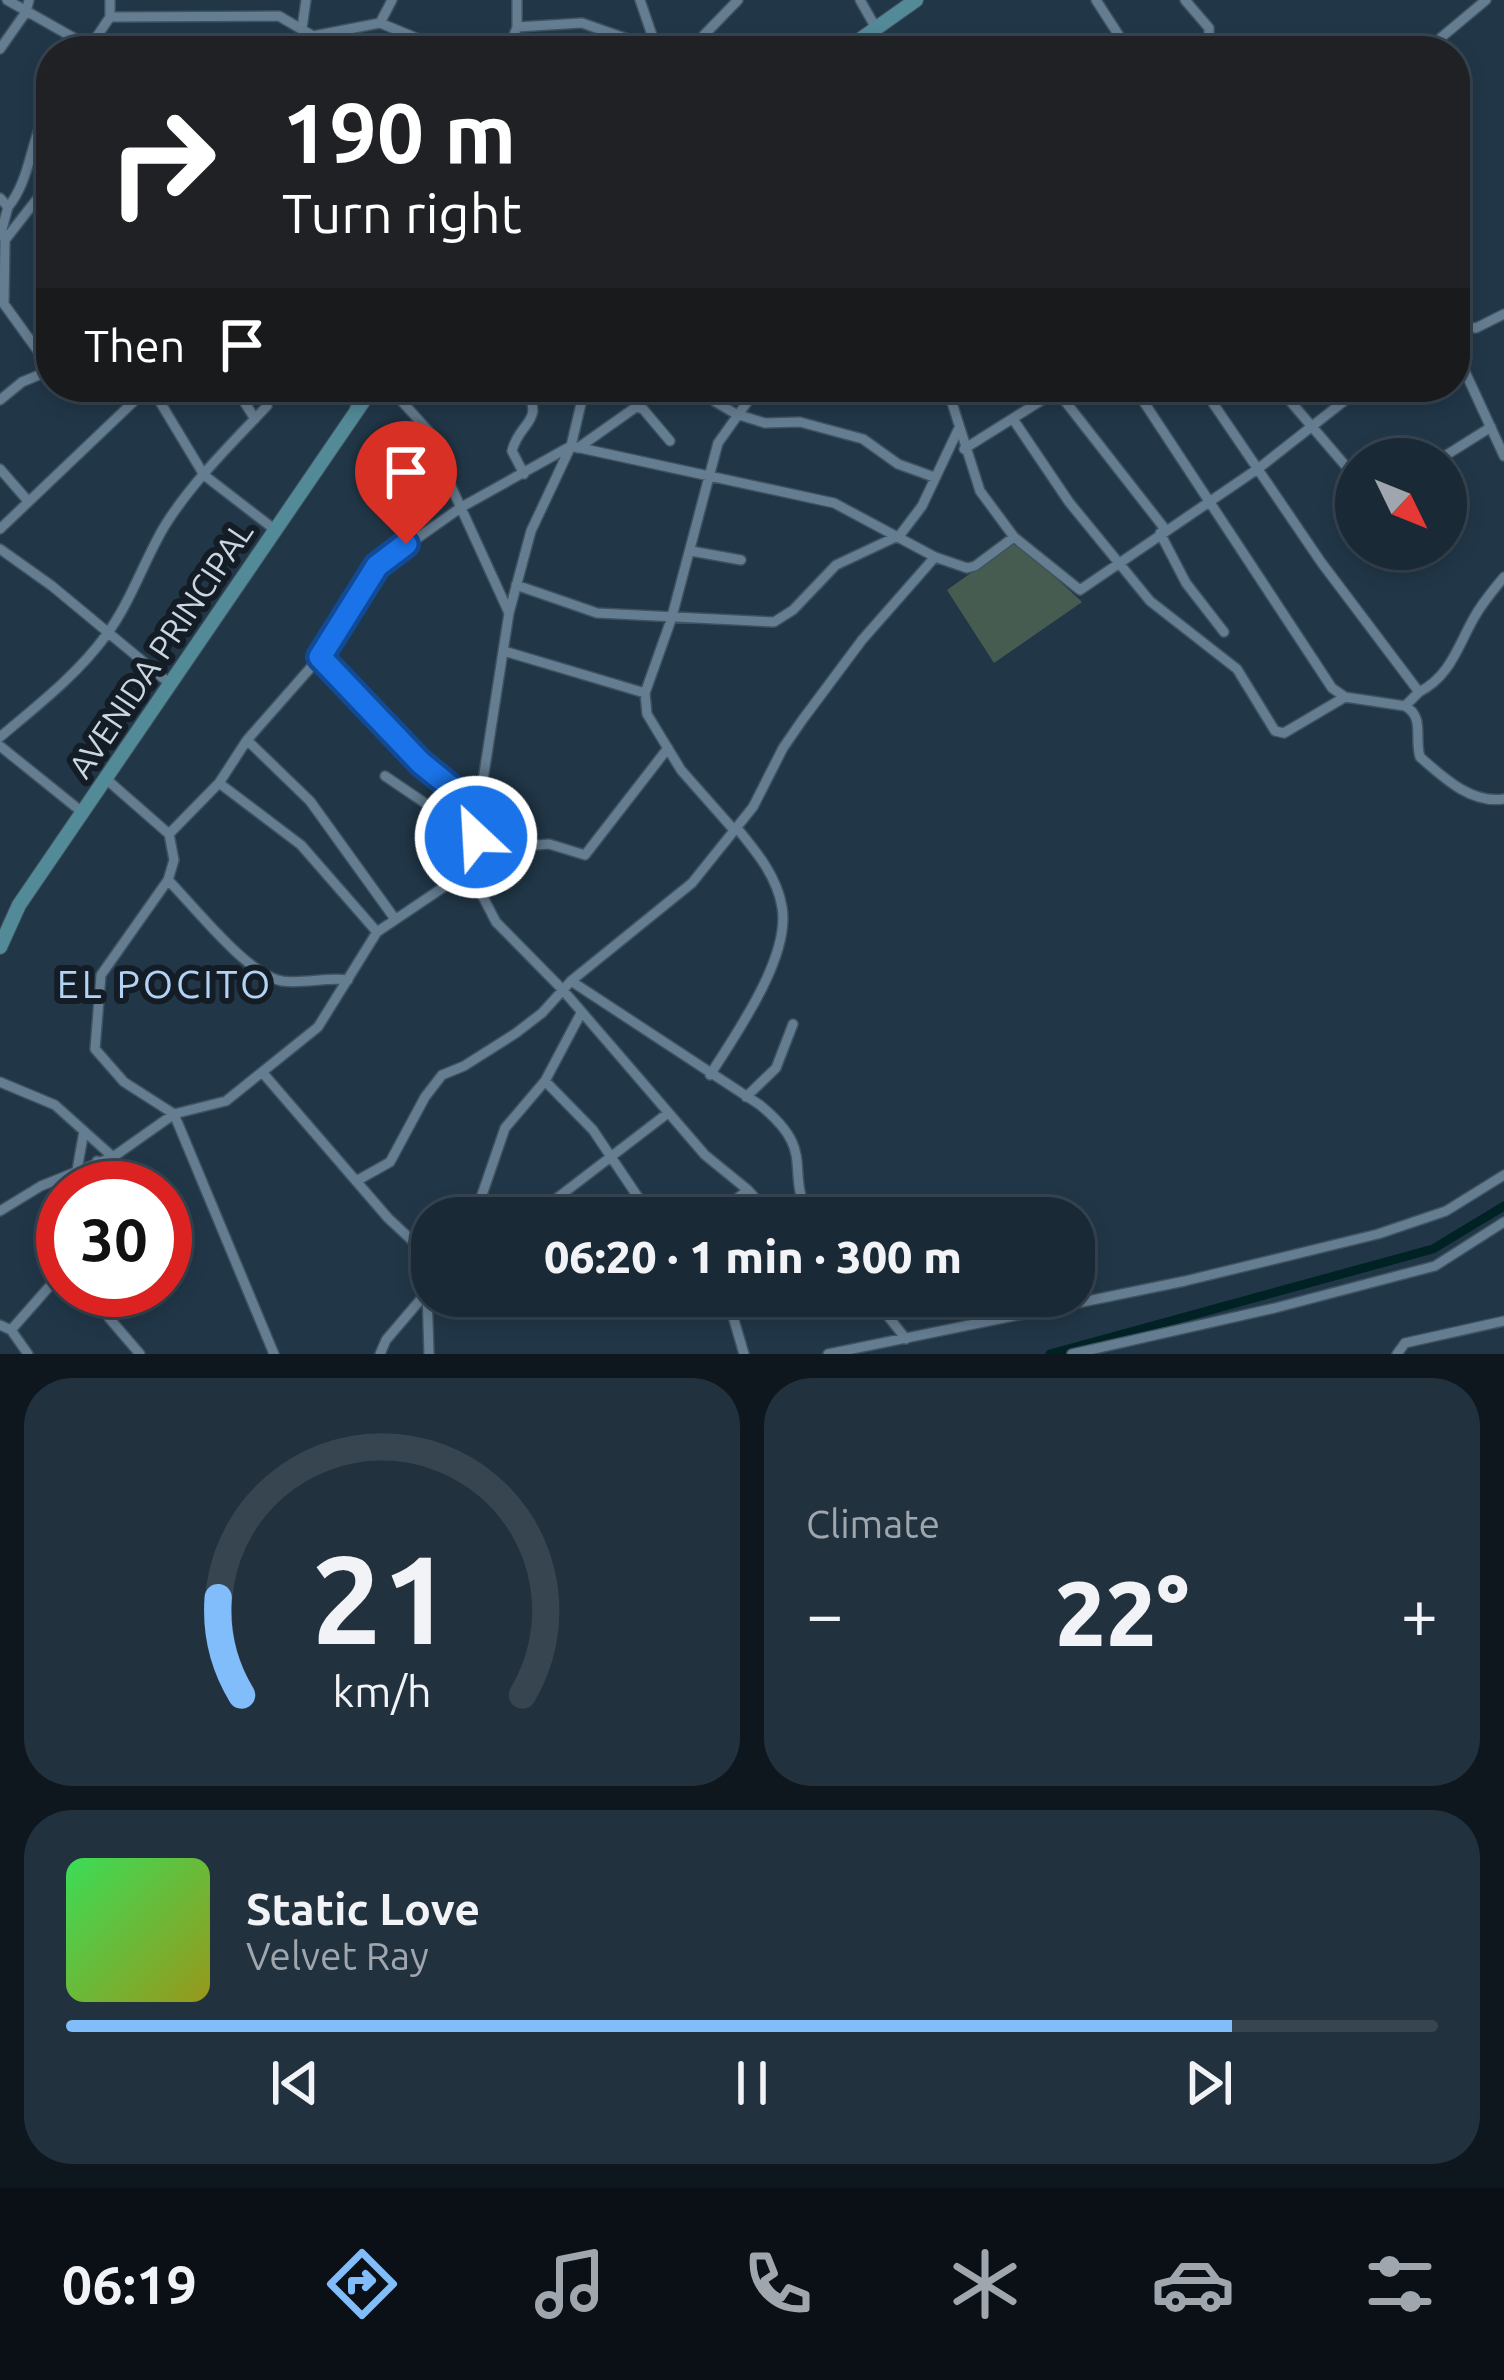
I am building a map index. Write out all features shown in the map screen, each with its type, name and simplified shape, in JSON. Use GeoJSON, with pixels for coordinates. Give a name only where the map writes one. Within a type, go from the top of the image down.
{"type":"FeatureCollection","features":[{"type":"Feature","properties":{"kind":"main road"},"geometry":{"type":"LineString","coordinates":[[865,36],[916,0]]}},
{"type":"Feature","properties":{"kind":"main road","name":"AVENIDA PRINCIPAL"},"geometry":{"type":"LineString","coordinates":[[0,946],[19,905],[360,402]]}},
{"type":"Feature","properties":{"kind":"street"},"geometry":{"type":"LineString","coordinates":[[7,0],[28,6],[70,36]]}},
{"type":"Feature","properties":{"kind":"street"},"geometry":{"type":"LineString","coordinates":[[97,36],[110,17],[110,0]]}},
{"type":"Feature","properties":{"kind":"street"},"geometry":{"type":"LineString","coordinates":[[302,28],[306,0]]}},
{"type":"Feature","properties":{"kind":"street"},"geometry":{"type":"LineString","coordinates":[[380,23],[392,0]]}},
{"type":"Feature","properties":{"kind":"street"},"geometry":{"type":"LineString","coordinates":[[514,36],[517,0]]}},
{"type":"Feature","properties":{"kind":"street"},"geometry":{"type":"LineString","coordinates":[[640,0],[652,36]]}},
{"type":"Feature","properties":{"kind":"street"},"geometry":{"type":"LineString","coordinates":[[703,36],[738,0]]}},
{"type":"Feature","properties":{"kind":"street"},"geometry":{"type":"LineString","coordinates":[[860,0],[876,28]]}},
{"type":"Feature","properties":{"kind":"street"},"geometry":{"type":"LineString","coordinates":[[1096,0],[1120,36]]}},
{"type":"Feature","properties":{"kind":"street"},"geometry":{"type":"LineString","coordinates":[[1185,0],[1209,28],[1209,36]]}},
{"type":"Feature","properties":{"kind":"street"},"geometry":{"type":"LineString","coordinates":[[1443,36],[1486,0]]}},
{"type":"Feature","properties":{"kind":"street"},"geometry":{"type":"LineString","coordinates":[[0,49],[28,6]]}},
{"type":"Feature","properties":{"kind":"street"},"geometry":{"type":"LineString","coordinates":[[110,17],[279,16],[313,36],[380,23],[411,36]]}},
{"type":"Feature","properties":{"kind":"street"},"geometry":{"type":"LineString","coordinates":[[517,27],[582,23],[619,36]]}},
{"type":"Feature","properties":{"kind":"street"},"geometry":{"type":"LineString","coordinates":[[36,138],[18,195],[4,203],[2,229],[4,304],[36,348]]}},
{"type":"Feature","properties":{"kind":"street"},"geometry":{"type":"LineString","coordinates":[[5,240],[36,200]]}},
{"type":"Feature","properties":{"kind":"street"},"geometry":{"type":"LineString","coordinates":[[1470,327],[1504,314]]}},
{"type":"Feature","properties":{"kind":"street"},"geometry":{"type":"LineString","coordinates":[[0,400],[36,376]]}},
{"type":"Feature","properties":{"kind":"street"},"geometry":{"type":"LineString","coordinates":[[1470,382],[1504,456]]}},
{"type":"Feature","properties":{"kind":"street"},"geometry":{"type":"LineString","coordinates":[[0,529],[134,402]]}},
{"type":"Feature","properties":{"kind":"street"},"geometry":{"type":"LineString","coordinates":[[159,402],[204,475],[274,529]]}},
{"type":"Feature","properties":{"kind":"street"},"geometry":{"type":"LineString","coordinates":[[244,402],[255,419]]}},
{"type":"Feature","properties":{"kind":"street"},"geometry":{"type":"LineString","coordinates":[[82,812],[0,741],[107,634],[148,565],[164,527],[267,406],[265,402]]}},
{"type":"Feature","properties":{"kind":"street"},"geometry":{"type":"LineString","coordinates":[[355,408],[356,402]]}},
{"type":"Feature","properties":{"kind":"street"},"geometry":{"type":"LineString","coordinates":[[402,402],[441,446],[445,473],[509,613]]}},
{"type":"Feature","properties":{"kind":"street"},"geometry":{"type":"LineString","coordinates":[[524,474],[512,451],[535,408],[532,402]]}},
{"type":"Feature","properties":{"kind":"street"},"geometry":{"type":"LineString","coordinates":[[582,402],[574,447],[538,512],[509,613],[469,870],[496,922],[566,985],[786,1127],[797,1150],[801,1197]]}},
{"type":"Feature","properties":{"kind":"street"},"geometry":{"type":"LineString","coordinates":[[716,402],[765,422],[800,422],[863,439],[898,464],[934,477]]}},
{"type":"Feature","properties":{"kind":"street"},"geometry":{"type":"LineString","coordinates":[[710,1075],[745,1020],[772,963],[782,933],[782,908],[759,854],[689,781],[647,714],[645,693],[671,620],[718,443],[746,402]]}},
{"type":"Feature","properties":{"kind":"street"},"geometry":{"type":"LineString","coordinates":[[950,402],[983,495],[1014,537],[1080,590],[1259,468],[1343,402]]}},
{"type":"Feature","properties":{"kind":"street"},"geometry":{"type":"LineString","coordinates":[[964,449],[1037,402]]}},
{"type":"Feature","properties":{"kind":"street"},"geometry":{"type":"LineString","coordinates":[[1069,402],[1163,531],[1186,583],[1224,632]]}},
{"type":"Feature","properties":{"kind":"street"},"geometry":{"type":"LineString","coordinates":[[1144,402],[1332,688],[1345,697],[1414,710],[1420,757],[1468,794],[1484,801],[1504,799]]}},
{"type":"Feature","properties":{"kind":"street"},"geometry":{"type":"LineString","coordinates":[[1213,402],[1322,562],[1419,692]]}},
{"type":"Feature","properties":{"kind":"street"},"geometry":{"type":"LineString","coordinates":[[1291,402],[1335,453]]}},
{"type":"Feature","properties":{"kind":"street"},"geometry":{"type":"LineString","coordinates":[[169,834],[219,783],[247,740],[320,657],[377,566],[460,508],[640,406],[670,441]]}},
{"type":"Feature","properties":{"kind":"street"},"geometry":{"type":"LineString","coordinates":[[1013,418],[1069,502],[1150,601],[1237,669],[1275,731],[1284,733],[1345,697]]}},
{"type":"Feature","properties":{"kind":"street"},"geometry":{"type":"LineString","coordinates":[[1467,443],[1491,428]]}},
{"type":"Feature","properties":{"kind":"street"},"geometry":{"type":"LineString","coordinates":[[516,585],[598,613],[774,622],[793,610],[836,565],[900,536],[922,506],[958,429]]}},
{"type":"Feature","properties":{"kind":"street"},"geometry":{"type":"LineString","coordinates":[[574,447],[834,503],[935,556],[971,568],[1014,537]]}},
{"type":"Feature","properties":{"kind":"street"},"geometry":{"type":"LineString","coordinates":[[0,469],[28,502]]}},
{"type":"Feature","properties":{"kind":"street"},"geometry":{"type":"LineString","coordinates":[[0,549],[169,683]]}},
{"type":"Feature","properties":{"kind":"street"},"geometry":{"type":"LineString","coordinates":[[691,551],[742,560]]}},
{"type":"Feature","properties":{"kind":"street"},"geometry":{"type":"LineString","coordinates":[[358,1180],[390,1162],[442,1075],[516,1033],[566,985],[692,883],[765,788],[803,718],[935,556]]}},
{"type":"Feature","properties":{"kind":"street"},"geometry":{"type":"LineString","coordinates":[[1405,706],[1435,684],[1450,665],[1476,614],[1504,577]]}},
{"type":"Feature","properties":{"kind":"street"},"geometry":{"type":"LineString","coordinates":[[504,651],[645,693]]}},
{"type":"Feature","properties":{"kind":"street"},"geometry":{"type":"LineString","coordinates":[[320,657],[421,763],[478,809]]}},
{"type":"Feature","properties":{"kind":"street"},"geometry":{"type":"LineString","coordinates":[[247,740],[310,801],[395,919]]}},
{"type":"Feature","properties":{"kind":"street"},"geometry":{"type":"LineString","coordinates":[[474,850],[549,844],[585,855],[668,748]]}},
{"type":"Feature","properties":{"kind":"street"},"geometry":{"type":"LineString","coordinates":[[386,776],[476,837]]}},
{"type":"Feature","properties":{"kind":"street"},"geometry":{"type":"LineString","coordinates":[[105,778],[169,834],[174,860],[168,880],[100,975],[96,1052],[109,1068],[174,1114],[274,1354]]}},
{"type":"Feature","properties":{"kind":"street"},"geometry":{"type":"LineString","coordinates":[[219,783],[301,845],[377,932]]}},
{"type":"Feature","properties":{"kind":"street"},"geometry":{"type":"LineString","coordinates":[[97,1161],[113,1157],[174,1114],[226,1102],[319,1027],[377,932],[469,870]]}},
{"type":"Feature","properties":{"kind":"street"},"geometry":{"type":"LineString","coordinates":[[168,880],[263,975],[290,982],[325,976],[348,980]]}},
{"type":"Feature","properties":{"kind":"street"},"geometry":{"type":"LineString","coordinates":[[566,985],[580,1015],[705,1155],[754,1197]]}},
{"type":"Feature","properties":{"kind":"street"},"geometry":{"type":"LineString","coordinates":[[481,1197],[505,1127],[545,1082],[580,1015]]}},
{"type":"Feature","properties":{"kind":"street"},"geometry":{"type":"LineString","coordinates":[[746,1097],[776,1067],[793,1024]]}},
{"type":"Feature","properties":{"kind":"street"},"geometry":{"type":"LineString","coordinates":[[262,1072],[411,1239]]}},
{"type":"Feature","properties":{"kind":"street"},"geometry":{"type":"LineString","coordinates":[[0,1082],[56,1106],[113,1157]]}},
{"type":"Feature","properties":{"kind":"street"},"geometry":{"type":"LineString","coordinates":[[545,1082],[593,1130],[639,1197]]}},
{"type":"Feature","properties":{"kind":"street"},"geometry":{"type":"LineString","coordinates":[[559,1197],[668,1114]]}},
{"type":"Feature","properties":{"kind":"street"},"geometry":{"type":"LineString","coordinates":[[79,1161],[84,1131]]}},
{"type":"Feature","properties":{"kind":"street"},"geometry":{"type":"LineString","coordinates":[[828,1354],[1185,1281],[1378,1234],[1446,1211],[1504,1174]]}},
{"type":"Feature","properties":{"kind":"street"},"geometry":{"type":"LineString","coordinates":[[0,1211],[36,1189]]}},
{"type":"Feature","properties":{"kind":"street"},"geometry":{"type":"LineString","coordinates":[[739,1197],[748,1190]]}},
{"type":"Feature","properties":{"kind":"street"},"geometry":{"type":"LineString","coordinates":[[1072,1354],[1435,1266],[1504,1222]]}},
{"type":"Feature","properties":{"kind":"street"},"geometry":{"type":"LineString","coordinates":[[28,1354],[5,1328],[36,1298]]}},
{"type":"Feature","properties":{"kind":"street"},"geometry":{"type":"LineString","coordinates":[[380,1354],[411,1310]]}},
{"type":"Feature","properties":{"kind":"street"},"geometry":{"type":"LineString","coordinates":[[110,1317],[140,1354]]}},
{"type":"Feature","properties":{"kind":"street"},"geometry":{"type":"LineString","coordinates":[[429,1354],[430,1317]]}},
{"type":"Feature","properties":{"kind":"street"},"geometry":{"type":"LineString","coordinates":[[734,1317],[744,1354]]}},
{"type":"Feature","properties":{"kind":"street"},"geometry":{"type":"LineString","coordinates":[[889,1317],[906,1339]]}},
{"type":"Feature","properties":{"kind":"street"},"geometry":{"type":"LineString","coordinates":[[1397,1354],[1405,1343],[1504,1321]]}},
{"type":"Feature","properties":{"kind":"green space"},"geometry":{"type":"Polygon","coordinates":[[[1016,541],[1082,602],[994,663],[947,590],[1016,541]]]}},
{"type":"Feature","properties":{"kind":"waterway"},"geometry":{"type":"LineString","coordinates":[[1050,1354],[1433,1249],[1504,1206]]}},
{"type":"Feature","properties":{"kind":"district","name":"EL POCITO"},"geometry":{"type":"Point","coordinates":[165,983]}},
{"type":"Feature","properties":{"kind":"route"},"geometry":{"type":"LineString","coordinates":[[406,544],[377,566],[320,657],[421,763],[478,809],[476,837]]}}]}
